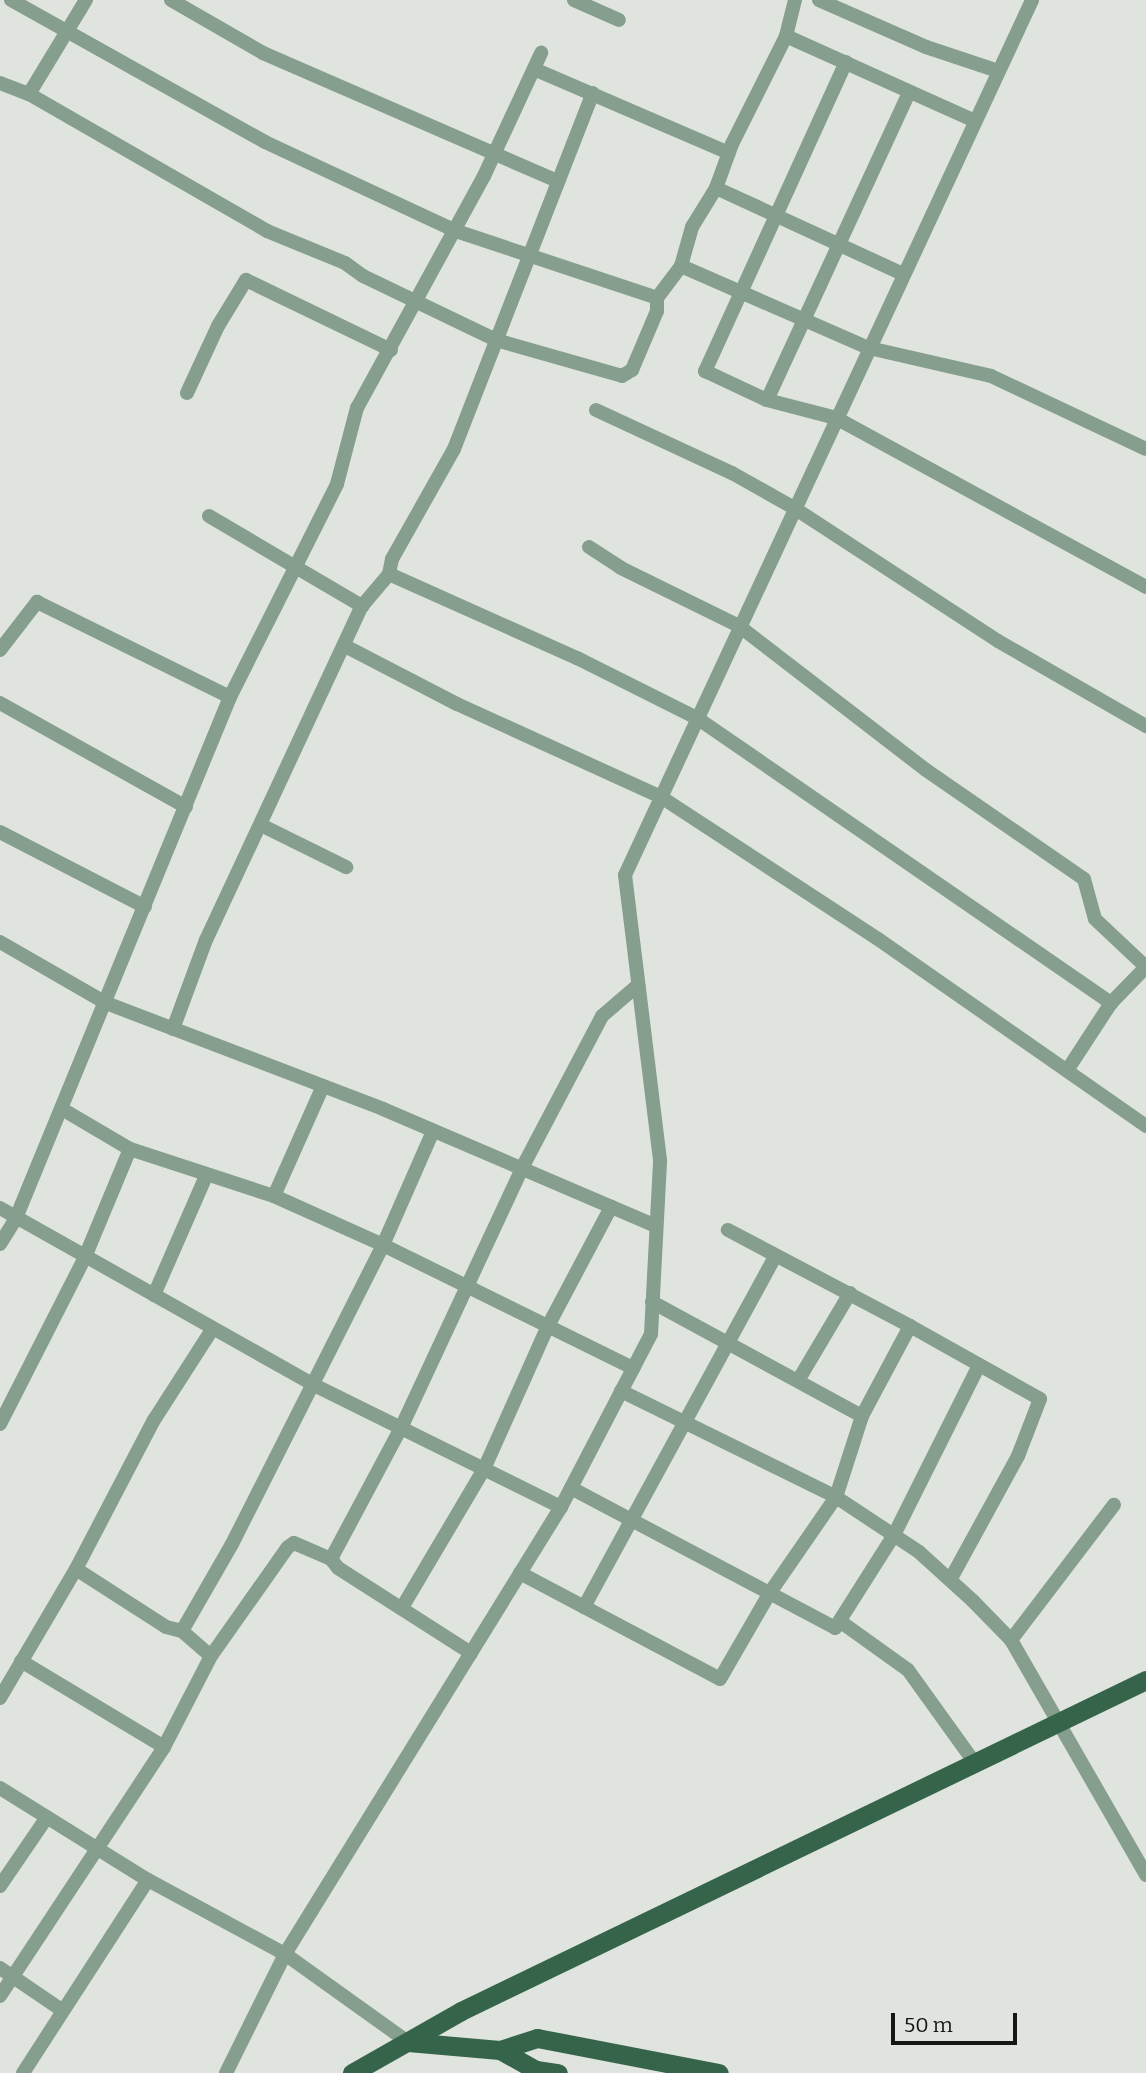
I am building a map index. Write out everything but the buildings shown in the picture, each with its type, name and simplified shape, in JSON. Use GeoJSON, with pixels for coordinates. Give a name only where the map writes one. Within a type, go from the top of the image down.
{"type":"FeatureCollection","features":[{"type":"Feature","properties":{"kind":"main road"},"geometry":{"type":"LineString","coordinates":[[352,2073],[461,2011],[1146,1680]]}},
{"type":"Feature","properties":{"kind":"main road"},"geometry":{"type":"LineString","coordinates":[[408,2042],[500,2050],[537,2038],[719,2073]]}},
{"type":"Feature","properties":{"kind":"main road"},"geometry":{"type":"LineString","coordinates":[[500,2050],[536,2070],[558,2073]]}},
{"type":"Feature","properties":{"kind":"street"},"geometry":{"type":"LineString","coordinates":[[10,0],[265,142],[456,231],[657,298]]}},
{"type":"Feature","properties":{"kind":"street"},"geometry":{"type":"LineString","coordinates":[[29,94],[86,0]]}},
{"type":"Feature","properties":{"kind":"street"},"geometry":{"type":"LineString","coordinates":[[171,0],[263,54],[558,181]]}},
{"type":"Feature","properties":{"kind":"street"},"geometry":{"type":"LineString","coordinates":[[574,0],[619,20]]}},
{"type":"Feature","properties":{"kind":"street"},"geometry":{"type":"LineString","coordinates":[[0,83],[29,94],[267,231],[345,263],[496,340],[622,376],[632,370],[657,311],[657,298],[681,266],[692,227],[716,188],[729,153],[786,36],[795,0]]}},
{"type":"Feature","properties":{"kind":"street"},"geometry":{"type":"LineString","coordinates":[[819,0],[926,47],[998,71]]}},
{"type":"Feature","properties":{"kind":"street"},"geometry":{"type":"LineString","coordinates":[[226,2073],[285,1954],[561,1507],[651,1334],[660,1160],[625,875],[1032,0]]}},
{"type":"Feature","properties":{"kind":"street"},"geometry":{"type":"LineString","coordinates":[[786,36],[975,121]]}},
{"type":"Feature","properties":{"kind":"street"},"geometry":{"type":"LineString","coordinates":[[0,1244],[16,1218],[62,1110],[230,697],[337,484],[358,408],[456,231],[541,53]]}},
{"type":"Feature","properties":{"kind":"street"},"geometry":{"type":"LineString","coordinates":[[846,62],[738,291],[705,371],[767,400],[836,418],[1146,587]]}},
{"type":"Feature","properties":{"kind":"street"},"geometry":{"type":"LineString","coordinates":[[534,69],[729,153]]}},
{"type":"Feature","properties":{"kind":"street"},"geometry":{"type":"LineString","coordinates":[[173,1029],[206,940],[263,826],[362,606],[389,574],[392,559],[454,449],[593,93]]}},
{"type":"Feature","properties":{"kind":"street"},"geometry":{"type":"LineString","coordinates":[[767,400],[909,93]]}},
{"type":"Feature","properties":{"kind":"street"},"geometry":{"type":"LineString","coordinates":[[716,188],[903,274]]}},
{"type":"Feature","properties":{"kind":"street"},"geometry":{"type":"LineString","coordinates":[[681,266],[869,348],[992,376],[1146,449]]}},
{"type":"Feature","properties":{"kind":"street"},"geometry":{"type":"LineString","coordinates":[[187,393],[218,326],[246,280],[391,350]]}},
{"type":"Feature","properties":{"kind":"street"},"geometry":{"type":"LineString","coordinates":[[596,410],[732,473],[794,508],[998,640],[1146,726]]}},
{"type":"Feature","properties":{"kind":"street"},"geometry":{"type":"LineString","coordinates":[[209,516],[362,606]]}},
{"type":"Feature","properties":{"kind":"street"},"geometry":{"type":"LineString","coordinates":[[589,547],[621,568],[739,626],[926,770],[1084,879],[1095,919],[1146,967],[1111,1003],[1068,1069]]}},
{"type":"Feature","properties":{"kind":"street"},"geometry":{"type":"LineString","coordinates":[[389,574],[577,658],[697,718],[1111,1003]]}},
{"type":"Feature","properties":{"kind":"street"},"geometry":{"type":"LineString","coordinates":[[1,646],[37,602],[230,697]]}},
{"type":"Feature","properties":{"kind":"street"},"geometry":{"type":"LineString","coordinates":[[345,646],[457,704],[661,797],[1068,1069],[1146,1126]]}},
{"type":"Feature","properties":{"kind":"street"},"geometry":{"type":"LineString","coordinates":[[0,703],[186,807]]}},
{"type":"Feature","properties":{"kind":"street"},"geometry":{"type":"LineString","coordinates":[[263,826],[346,867]]}},
{"type":"Feature","properties":{"kind":"street"},"geometry":{"type":"LineString","coordinates":[[0,832],[145,907]]}},
{"type":"Feature","properties":{"kind":"street"},"geometry":{"type":"LineString","coordinates":[[0,942],[106,1003],[323,1086],[656,1226]]}},
{"type":"Feature","properties":{"kind":"street"},"geometry":{"type":"LineString","coordinates":[[331,1559],[401,1428],[523,1169],[602,1016],[638,985]]}},
{"type":"Feature","properties":{"kind":"street"},"geometry":{"type":"LineString","coordinates":[[274,1196],[323,1086]]}},
{"type":"Feature","properties":{"kind":"street"},"geometry":{"type":"LineString","coordinates":[[62,1110],[130,1149],[274,1196],[383,1245],[469,1284],[633,1368]]}},
{"type":"Feature","properties":{"kind":"street"},"geometry":{"type":"LineString","coordinates":[[182,1631],[232,1544],[383,1245],[433,1131]]}},
{"type":"Feature","properties":{"kind":"street"},"geometry":{"type":"LineString","coordinates":[[0,1424],[4,1399],[85,1256],[130,1149]]}},
{"type":"Feature","properties":{"kind":"street"},"geometry":{"type":"LineString","coordinates":[[154,1295],[206,1176]]}},
{"type":"Feature","properties":{"kind":"street"},"geometry":{"type":"LineString","coordinates":[[403,1606],[484,1469],[548,1326],[611,1207]]}},
{"type":"Feature","properties":{"kind":"street"},"geometry":{"type":"LineString","coordinates":[[0,1208],[313,1384],[561,1507]]}},
{"type":"Feature","properties":{"kind":"street"},"geometry":{"type":"LineString","coordinates":[[728,1230],[775,1257],[850,1293],[978,1367],[1040,1399],[1017,1456],[950,1580]]}},
{"type":"Feature","properties":{"kind":"street"},"geometry":{"type":"LineString","coordinates":[[584,1607],[687,1424],[775,1257]]}},
{"type":"Feature","properties":{"kind":"street"},"geometry":{"type":"LineString","coordinates":[[799,1380],[850,1293]]}},
{"type":"Feature","properties":{"kind":"street"},"geometry":{"type":"LineString","coordinates":[[652,1302],[730,1341],[862,1416]]}},
{"type":"Feature","properties":{"kind":"street"},"geometry":{"type":"LineString","coordinates":[[520,1573],[720,1679],[769,1594],[836,1497],[862,1416],[910,1326]]}},
{"type":"Feature","properties":{"kind":"street"},"geometry":{"type":"LineString","coordinates":[[0,1698],[76,1569],[154,1420],[213,1328]]}},
{"type":"Feature","properties":{"kind":"street"},"geometry":{"type":"LineString","coordinates":[[571,1488],[835,1628],[894,1535],[978,1367]]}},
{"type":"Feature","properties":{"kind":"street"},"geometry":{"type":"LineString","coordinates":[[621,1391],[836,1497],[894,1535],[950,1580],[1011,1640],[1060,1721],[1146,1875]]}},
{"type":"Feature","properties":{"kind":"street"},"geometry":{"type":"LineString","coordinates":[[1011,1640],[1114,1505]]}},
{"type":"Feature","properties":{"kind":"street"},"geometry":{"type":"LineString","coordinates":[[0,1996],[99,1850],[164,1747],[211,1657],[288,1547],[294,1543],[331,1559],[338,1568],[403,1606],[471,1653]]}},
{"type":"Feature","properties":{"kind":"street"},"geometry":{"type":"LineString","coordinates":[[76,1569],[166,1628],[182,1631],[211,1657]]}},
{"type":"Feature","properties":{"kind":"street"},"geometry":{"type":"LineString","coordinates":[[841,1622],[908,1671],[974,1762]]}},
{"type":"Feature","properties":{"kind":"street"},"geometry":{"type":"LineString","coordinates":[[21,1661],[164,1747]]}},
{"type":"Feature","properties":{"kind":"street"},"geometry":{"type":"LineString","coordinates":[[0,1788],[148,1880],[285,1954],[408,2042]]}},
{"type":"Feature","properties":{"kind":"street"},"geometry":{"type":"LineString","coordinates":[[0,1886],[47,1817]]}},
{"type":"Feature","properties":{"kind":"street"},"geometry":{"type":"LineString","coordinates":[[23,2073],[148,1880]]}},
{"type":"Feature","properties":{"kind":"street"},"geometry":{"type":"LineString","coordinates":[[0,1968],[63,2011]]}}]}
